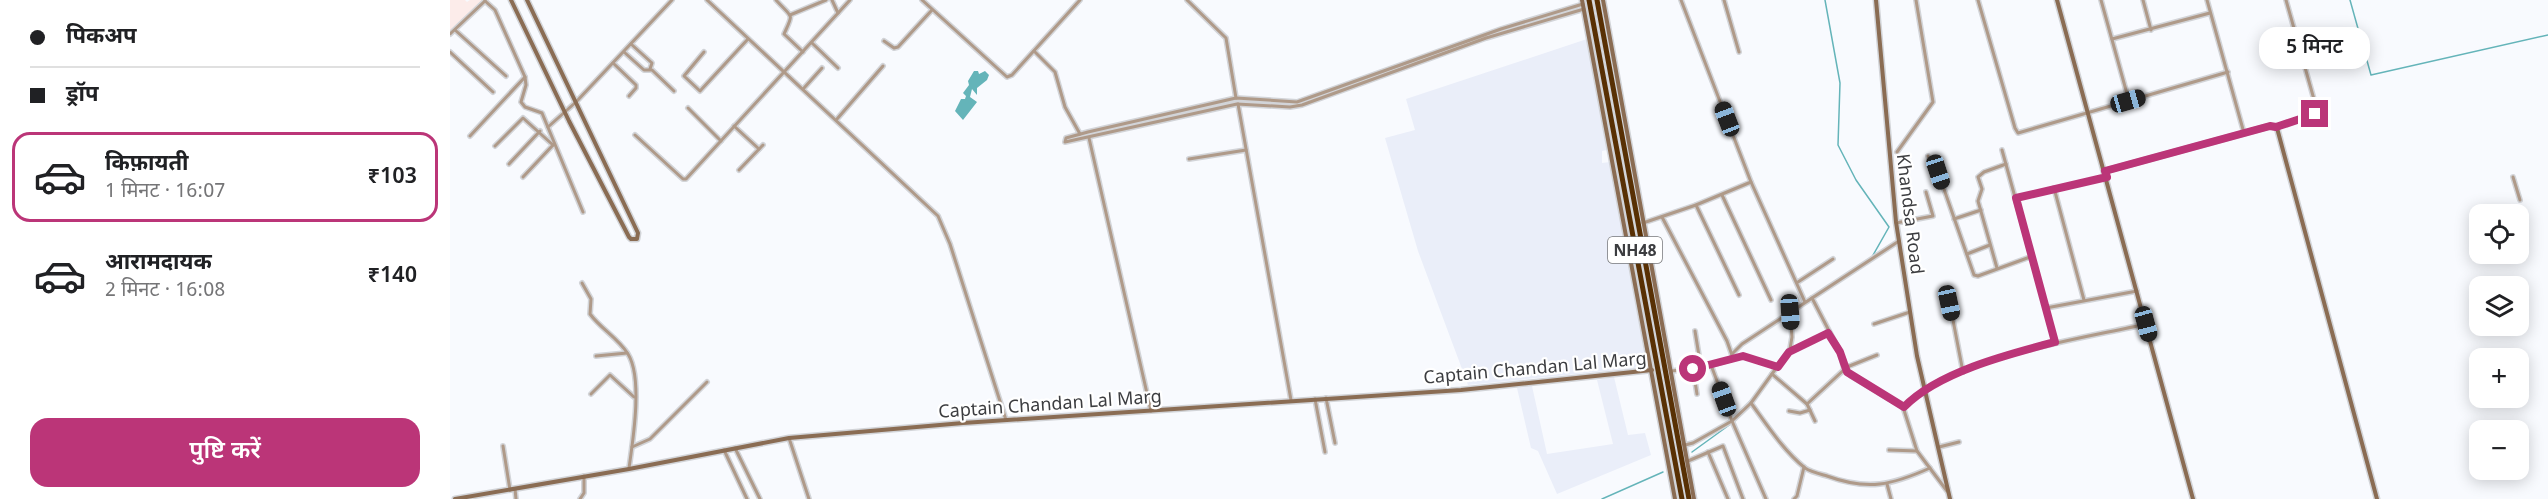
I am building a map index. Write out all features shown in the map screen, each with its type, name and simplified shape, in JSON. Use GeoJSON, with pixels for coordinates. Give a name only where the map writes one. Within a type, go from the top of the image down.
{"type":"FeatureCollection","features":[{"type":"Feature","properties":{"kind":"highway","name":"NH48"},"geometry":{"type":"LineString","coordinates":[[1589,0],[1682,499]]}},
{"type":"Feature","properties":{"kind":"highway","name":"NH48"},"geometry":{"type":"LineString","coordinates":[[1597,0],[1680,435],[1689,499]]}},
{"type":"Feature","properties":{"kind":"street"},"geometry":{"type":"LineString","coordinates":[[450,34],[485,0],[495,9],[525,76],[526,85],[521,102],[525,107],[539,111],[548,127],[583,212]]}},
{"type":"Feature","properties":{"kind":"street"},"geometry":{"type":"LineString","coordinates":[[511,0],[629,237],[637,239],[638,233],[527,0]]}},
{"type":"Feature","properties":{"kind":"street"},"geometry":{"type":"LineString","coordinates":[[548,127],[576,102],[671,0]]}},
{"type":"Feature","properties":{"kind":"street"},"geometry":{"type":"LineString","coordinates":[[707,0],[786,71],[938,216],[950,244],[1006,420]]}},
{"type":"Feature","properties":{"kind":"street"},"geometry":{"type":"LineString","coordinates":[[776,0],[790,15],[792,23],[784,34],[803,52]]}},
{"type":"Feature","properties":{"kind":"street"},"geometry":{"type":"LineString","coordinates":[[790,15],[826,0]]}},
{"type":"Feature","properties":{"kind":"street"},"geometry":{"type":"LineString","coordinates":[[832,0],[838,13]]}},
{"type":"Feature","properties":{"kind":"street"},"geometry":{"type":"LineString","coordinates":[[635,135],[685,180],[850,0]]}},
{"type":"Feature","properties":{"kind":"street"},"geometry":{"type":"LineString","coordinates":[[922,0],[1007,77],[1080,0]]}},
{"type":"Feature","properties":{"kind":"street"},"geometry":{"type":"LineString","coordinates":[[1187,0],[1226,38],[1291,400]]}},
{"type":"Feature","properties":{"kind":"street"},"geometry":{"type":"LineString","coordinates":[[1603,0],[1671,371],[1680,435],[1688,461],[1695,499]]}},
{"type":"Feature","properties":{"kind":"street"},"geometry":{"type":"LineString","coordinates":[[1681,0],[1751,182],[1798,282],[1805,302]]}},
{"type":"Feature","properties":{"kind":"street"},"geometry":{"type":"LineString","coordinates":[[1724,0],[1739,52]]}},
{"type":"Feature","properties":{"kind":"street","name":"Khandsa Road"},"geometry":{"type":"LineString","coordinates":[[1876,0],[1896,223],[1925,391],[1950,499]]}},
{"type":"Feature","properties":{"kind":"street"},"geometry":{"type":"LineString","coordinates":[[1897,152],[1933,102],[1916,0]]}},
{"type":"Feature","properties":{"kind":"street"},"geometry":{"type":"LineString","coordinates":[[1978,0],[2001,86],[2017,131],[2022,133],[2228,72]]}},
{"type":"Feature","properties":{"kind":"street"},"geometry":{"type":"LineString","coordinates":[[2057,0],[2193,499]]}},
{"type":"Feature","properties":{"kind":"street"},"geometry":{"type":"LineString","coordinates":[[2101,0],[2128,101]]}},
{"type":"Feature","properties":{"kind":"street"},"geometry":{"type":"LineString","coordinates":[[2143,0],[2151,30]]}},
{"type":"Feature","properties":{"kind":"street"},"geometry":{"type":"LineString","coordinates":[[2207,0],[2244,133]]}},
{"type":"Feature","properties":{"kind":"street"},"geometry":{"type":"LineString","coordinates":[[2105,171],[2270,126],[2276,127],[2313,115],[2317,110],[2286,0]]}},
{"type":"Feature","properties":{"kind":"street"},"geometry":{"type":"LineString","coordinates":[[1292,105],[1236,98],[1080,134],[1066,138],[1065,142],[1237,104],[1292,105],[1329,96],[1583,5],[1675,499]]}},
{"type":"Feature","properties":{"kind":"street"},"geometry":{"type":"LineString","coordinates":[[884,41],[894,48],[898,47],[932,10]]}},
{"type":"Feature","properties":{"kind":"street"},"geometry":{"type":"LineString","coordinates":[[2112,39],[2210,13]]}},
{"type":"Feature","properties":{"kind":"street"},"geometry":{"type":"LineString","coordinates":[[455,30],[506,76]]}},
{"type":"Feature","properties":{"kind":"street"},"geometry":{"type":"LineString","coordinates":[[704,52],[684,75],[700,91],[748,39]]}},
{"type":"Feature","properties":{"kind":"street"},"geometry":{"type":"LineString","coordinates":[[812,43],[838,68]]}},
{"type":"Feature","properties":{"kind":"street"},"geometry":{"type":"LineString","coordinates":[[631,44],[652,63],[649,70]]}},
{"type":"Feature","properties":{"kind":"street"},"geometry":{"type":"LineString","coordinates":[[1034,50],[1054,72],[1065,107],[1080,134]]}},
{"type":"Feature","properties":{"kind":"street"},"geometry":{"type":"LineString","coordinates":[[450,52],[493,92]]}},
{"type":"Feature","properties":{"kind":"street"},"geometry":{"type":"LineString","coordinates":[[624,52],[644,70],[652,70],[674,91]]}},
{"type":"Feature","properties":{"kind":"street"},"geometry":{"type":"LineString","coordinates":[[613,63],[636,86],[629,96]]}},
{"type":"Feature","properties":{"kind":"street"},"geometry":{"type":"LineString","coordinates":[[837,119],[883,66]]}},
{"type":"Feature","properties":{"kind":"street"},"geometry":{"type":"LineString","coordinates":[[804,88],[822,69]]}},
{"type":"Feature","properties":{"kind":"street"},"geometry":{"type":"LineString","coordinates":[[470,136],[525,76]]}},
{"type":"Feature","properties":{"kind":"street"},"geometry":{"type":"LineString","coordinates":[[687,108],[721,141]]}},
{"type":"Feature","properties":{"kind":"street"},"geometry":{"type":"LineString","coordinates":[[495,146],[522,118],[554,144]]}},
{"type":"Feature","properties":{"kind":"street"},"geometry":{"type":"LineString","coordinates":[[735,126],[759,149]]}},
{"type":"Feature","properties":{"kind":"street"},"geometry":{"type":"LineString","coordinates":[[2276,127],[2377,499]]}},
{"type":"Feature","properties":{"kind":"street"},"geometry":{"type":"LineString","coordinates":[[509,164],[540,131]]}},
{"type":"Feature","properties":{"kind":"street"},"geometry":{"type":"LineString","coordinates":[[1089,138],[1151,411]]}},
{"type":"Feature","properties":{"kind":"street"},"geometry":{"type":"LineString","coordinates":[[523,177],[554,144]]}},
{"type":"Feature","properties":{"kind":"street"},"geometry":{"type":"LineString","coordinates":[[739,170],[763,145]]}},
{"type":"Feature","properties":{"kind":"street"},"geometry":{"type":"LineString","coordinates":[[1189,159],[1246,150]]}},
{"type":"Feature","properties":{"kind":"street"},"geometry":{"type":"LineString","coordinates":[[2002,150],[2055,342]]}},
{"type":"Feature","properties":{"kind":"street"},"geometry":{"type":"LineString","coordinates":[[1928,156],[1932,166],[1938,172],[1975,276],[2030,257]]}},
{"type":"Feature","properties":{"kind":"street"},"geometry":{"type":"LineString","coordinates":[[1997,268],[1978,198],[1982,189],[1979,176],[2006,164]]}},
{"type":"Feature","properties":{"kind":"street"},"geometry":{"type":"LineString","coordinates":[[2016,198],[2107,177]]}},
{"type":"Feature","properties":{"kind":"street"},"geometry":{"type":"LineString","coordinates":[[2513,177],[2520,200]]}},
{"type":"Feature","properties":{"kind":"street"},"geometry":{"type":"LineString","coordinates":[[1643,223],[1696,205],[1751,182]]}},
{"type":"Feature","properties":{"kind":"street"},"geometry":{"type":"LineString","coordinates":[[2054,188],[2084,300]]}},
{"type":"Feature","properties":{"kind":"street"},"geometry":{"type":"LineString","coordinates":[[1896,223],[1933,216],[1926,192]]}},
{"type":"Feature","properties":{"kind":"street"},"geometry":{"type":"LineString","coordinates":[[1722,195],[1771,300]]}},
{"type":"Feature","properties":{"kind":"street"},"geometry":{"type":"LineString","coordinates":[[1696,205],[1739,295]]}},
{"type":"Feature","properties":{"kind":"street"},"geometry":{"type":"LineString","coordinates":[[1953,219],[1981,210]]}},
{"type":"Feature","properties":{"kind":"street"},"geometry":{"type":"LineString","coordinates":[[1662,217],[1732,356]]}},
{"type":"Feature","properties":{"kind":"street"},"geometry":{"type":"LineString","coordinates":[[1732,356],[1742,344],[1899,241]]}},
{"type":"Feature","properties":{"kind":"street"},"geometry":{"type":"LineString","coordinates":[[1966,254],[1990,245]]}},
{"type":"Feature","properties":{"kind":"street"},"geometry":{"type":"LineString","coordinates":[[1798,282],[1833,259]]}},
{"type":"Feature","properties":{"kind":"street"},"geometry":{"type":"LineString","coordinates":[[582,283],[591,299],[590,314],[627,352],[634,373],[635,398],[629,469]]}},
{"type":"Feature","properties":{"kind":"street"},"geometry":{"type":"LineString","coordinates":[[1947,290],[1963,372]]}},
{"type":"Feature","properties":{"kind":"street"},"geometry":{"type":"LineString","coordinates":[[2046,308],[2137,291]]}},
{"type":"Feature","properties":{"kind":"street"},"geometry":{"type":"LineString","coordinates":[[1812,298],[1828,333],[1840,352],[1844,369],[1851,376],[1904,407],[1917,451],[1948,492]]}},
{"type":"Feature","properties":{"kind":"street"},"geometry":{"type":"LineString","coordinates":[[1684,445],[1693,443],[1732,421],[1751,403],[1789,352],[1792,337],[1790,312]]}},
{"type":"Feature","properties":{"kind":"street"},"geometry":{"type":"LineString","coordinates":[[1874,324],[1910,312]]}},
{"type":"Feature","properties":{"kind":"street"},"geometry":{"type":"LineString","coordinates":[[1904,407],[1925,391],[1963,372],[2055,342],[2146,324]]}},
{"type":"Feature","properties":{"kind":"street"},"geometry":{"type":"LineString","coordinates":[[1695,331],[1701,368]]}},
{"type":"Feature","properties":{"kind":"street"},"geometry":{"type":"LineString","coordinates":[[1789,352],[1828,333]]}},
{"type":"Feature","properties":{"kind":"street"},"geometry":{"type":"LineString","coordinates":[[596,356],[627,352]]}},
{"type":"Feature","properties":{"kind":"street"},"geometry":{"type":"LineString","coordinates":[[1671,371],[1701,368],[1732,356],[1745,356],[1778,367]]}},
{"type":"Feature","properties":{"kind":"street"},"geometry":{"type":"LineString","coordinates":[[1807,404],[1844,369],[1877,356]]}},
{"type":"Feature","properties":{"kind":"street"},"geometry":{"type":"LineString","coordinates":[[1711,365],[1732,421],[1766,499]]}},
{"type":"Feature","properties":{"kind":"street"},"geometry":{"type":"LineString","coordinates":[[1693,369],[1697,394]]}},
{"type":"Feature","properties":{"kind":"street","name":"Captain Chandan Lal Marg"},"geometry":{"type":"LineString","coordinates":[[455,499],[789,438],[1006,420],[1461,390],[1652,370]]}},
{"type":"Feature","properties":{"kind":"street"},"geometry":{"type":"LineString","coordinates":[[1772,374],[1807,404],[1815,421]]}},
{"type":"Feature","properties":{"kind":"street"},"geometry":{"type":"LineString","coordinates":[[591,394],[610,375],[635,398]]}},
{"type":"Feature","properties":{"kind":"street"},"geometry":{"type":"LineString","coordinates":[[632,447],[650,439],[707,382]]}},
{"type":"Feature","properties":{"kind":"street"},"geometry":{"type":"LineString","coordinates":[[1326,398],[1335,443]]}},
{"type":"Feature","properties":{"kind":"street"},"geometry":{"type":"LineString","coordinates":[[1315,399],[1325,452]]}},
{"type":"Feature","properties":{"kind":"street"},"geometry":{"type":"LineString","coordinates":[[1751,403],[1785,448],[1804,467],[1850,483],[1887,484],[1930,468]]}},
{"type":"Feature","properties":{"kind":"street"},"geometry":{"type":"LineString","coordinates":[[1790,411],[1800,413],[1810,410]]}},
{"type":"Feature","properties":{"kind":"street"},"geometry":{"type":"LineString","coordinates":[[789,438],[809,499]]}},
{"type":"Feature","properties":{"kind":"street"},"geometry":{"type":"LineString","coordinates":[[1939,447],[1959,442]]}},
{"type":"Feature","properties":{"kind":"street"},"geometry":{"type":"LineString","coordinates":[[503,446],[516,499]]}},
{"type":"Feature","properties":{"kind":"street"},"geometry":{"type":"LineString","coordinates":[[1688,461],[1724,447],[1743,499]]}},
{"type":"Feature","properties":{"kind":"street"},"geometry":{"type":"LineString","coordinates":[[735,448],[760,499]]}},
{"type":"Feature","properties":{"kind":"street"},"geometry":{"type":"LineString","coordinates":[[724,450],[747,499]]}},
{"type":"Feature","properties":{"kind":"street"},"geometry":{"type":"LineString","coordinates":[[1889,450],[1917,451]]}},
{"type":"Feature","properties":{"kind":"street"},"geometry":{"type":"LineString","coordinates":[[1708,452],[1728,499]]}},
{"type":"Feature","properties":{"kind":"street"},"geometry":{"type":"LineString","coordinates":[[1795,498],[1804,467]]}},
{"type":"Feature","properties":{"kind":"street"},"geometry":{"type":"LineString","coordinates":[[580,499],[584,493],[584,476]]}},
{"type":"Feature","properties":{"kind":"street"},"geometry":{"type":"LineString","coordinates":[[1887,484],[1891,499]]}},
{"type":"Feature","properties":{"kind":"shaded area"},"geometry":{"type":"Polygon","coordinates":[[[450,0],[467,2],[483,0],[461,26],[450,33],[450,0]]]}},
{"type":"Feature","properties":{"kind":"shaded area"},"geometry":{"type":"Polygon","coordinates":[[[1587,39],[1607,150],[1602,151],[1602,163],[1610,162],[1647,367],[1468,385],[1418,251],[1385,138],[1415,130],[1406,99],[1587,39]]]}},
{"type":"Feature","properties":{"kind":"shaded area"},"geometry":{"type":"Polygon","coordinates":[[[1614,377],[1628,435],[1645,433],[1651,455],[1557,494],[1538,451],[1531,448],[1517,388],[1532,386],[1547,454],[1613,444],[1597,380],[1614,377]]]}},
{"type":"Feature","properties":{"kind":"water"},"geometry":{"type":"Polygon","coordinates":[[[974,71],[978,71],[979,74],[985,71],[989,75],[987,80],[977,88],[977,95],[972,89],[970,97],[977,102],[963,120],[955,111],[961,99],[965,99],[966,96],[963,93],[969,85],[968,81],[974,71]]]}},
{"type":"Feature","properties":{"kind":"waterway"},"geometry":{"type":"LineString","coordinates":[[1825,0],[1840,83],[1838,145],[1856,180],[1889,227],[1872,257]]}},
{"type":"Feature","properties":{"kind":"waterway"},"geometry":{"type":"LineString","coordinates":[[2350,0],[2371,75],[2548,35]]}},
{"type":"Feature","properties":{"kind":"waterway"},"geometry":{"type":"LineString","coordinates":[[1790,311],[1803,302]]}},
{"type":"Feature","properties":{"kind":"waterway"},"geometry":{"type":"LineString","coordinates":[[1755,396],[1771,373]]}},
{"type":"Feature","properties":{"kind":"waterway"},"geometry":{"type":"LineString","coordinates":[[1692,452],[1732,423]]}},
{"type":"Feature","properties":{"kind":"waterway"},"geometry":{"type":"LineString","coordinates":[[1602,499],[1663,472]]}},
{"type":"Feature","properties":{"kind":"route"},"geometry":{"type":"LineString","coordinates":[[1693,369],[1743,356],[1778,367],[1789,352],[1828,333],[1840,352],[1844,369],[1851,376],[1904,407],[1925,391],[1952,376],[2055,342],[2030,257],[2016,198],[2107,177],[2105,171],[2270,126],[2276,127],[2315,114]]}}]}
